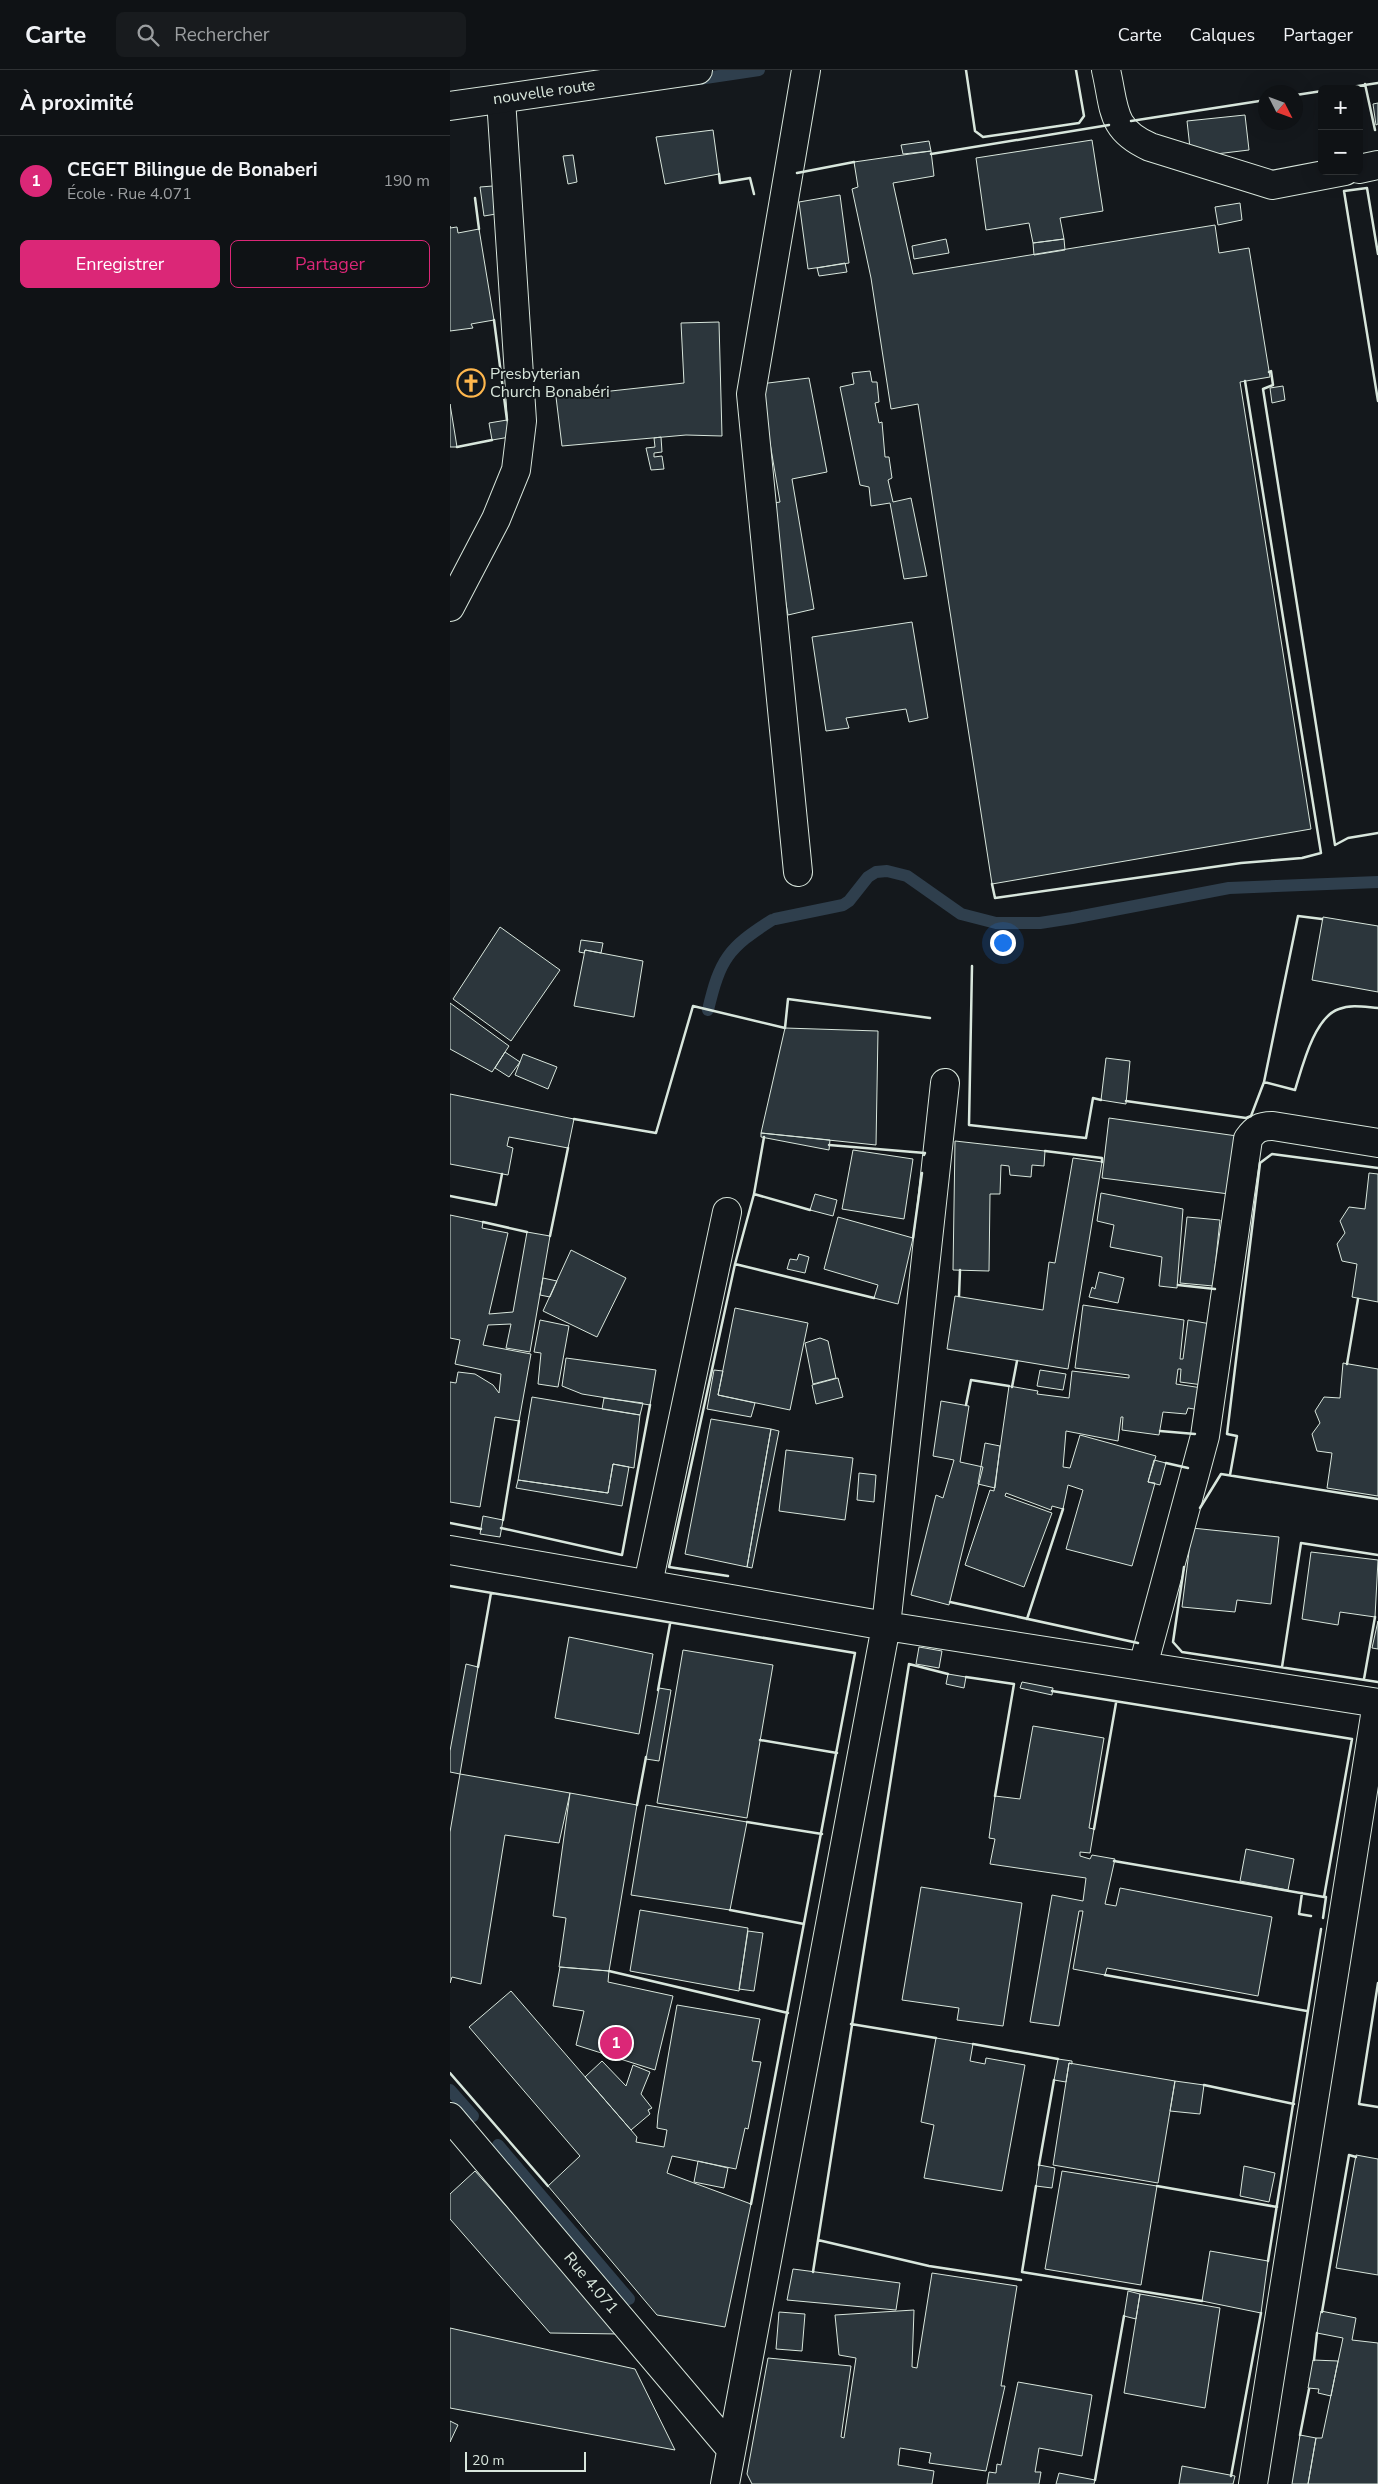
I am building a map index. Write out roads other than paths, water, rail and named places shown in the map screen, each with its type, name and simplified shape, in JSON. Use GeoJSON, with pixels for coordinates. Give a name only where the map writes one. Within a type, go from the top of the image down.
{"type":"FeatureCollection","features":[{"type":"Feature","properties":{"kind":"main road","name":"nouvelle route"},"geometry":{"type":"LineString","coordinates":[[450,106],[698,70]]}},
{"type":"Feature","properties":{"kind":"main road"},"geometry":{"type":"LineString","coordinates":[[798,872],[751,394],[806,70]]}},
{"type":"Feature","properties":{"kind":"main road"},"geometry":{"type":"LineString","coordinates":[[1106,70],[1119,126],[1134,140],[1150,147],[1272,185],[1324,175]]}},
{"type":"Feature","properties":{"kind":"main road"},"geometry":{"type":"LineString","coordinates":[[450,607],[496,519],[516,470],[522,421],[501,99]]}},
{"type":"Feature","properties":{"kind":"main road"},"geometry":{"type":"LineString","coordinates":[[1363,168],[1378,165]]}},
{"type":"Feature","properties":{"kind":"main road"},"geometry":{"type":"LineString","coordinates":[[725,2484],[886,1626],[945,1083]]}},
{"type":"Feature","properties":{"kind":"main road"},"geometry":{"type":"LineString","coordinates":[[1143,1666],[1205,1436],[1248,1139],[1254,1131],[1262,1126],[1273,1126],[1378,1143]]}},
{"type":"Feature","properties":{"kind":"main road"},"geometry":{"type":"LineString","coordinates":[[648,1584],[727,1212]]}},
{"type":"Feature","properties":{"kind":"main road"},"geometry":{"type":"LineString","coordinates":[[450,1550],[886,1626],[1378,1703],[1253,2484]]}},
{"type":"Feature","properties":{"kind":"main road","name":"Rue 4.071"},"geometry":{"type":"LineString","coordinates":[[450,2117],[732,2449]]}},
{"type":"Feature","properties":{"kind":"waterway"},"geometry":{"type":"LineString","coordinates":[[692,80],[759,70]]}},
{"type":"Feature","properties":{"kind":"waterway"},"geometry":{"type":"LineString","coordinates":[[775,919],[843,905],[849,901],[868,877],[876,872],[887,871],[907,876],[961,914],[996,923],[1040,923],[1229,888],[1378,882]]}},
{"type":"Feature","properties":{"kind":"waterway"},"geometry":{"type":"LineString","coordinates":[[708,1010],[717,978],[728,956],[745,939],[772,920]]}},
{"type":"Feature","properties":{"kind":"waterway"},"geometry":{"type":"LineString","coordinates":[[450,2090],[473,2116]]}},
{"type":"Feature","properties":{"kind":"waterway"},"geometry":{"type":"LineString","coordinates":[[498,2145],[629,2299]]}},
{"type":"Feature","properties":{"kind":"place","name":"Presbyterian Church Bonabéri"},"geometry":{"type":"Point","coordinates":[471,383]}},
{"type":"Feature","properties":{"kind":"place","name":"CEGET Bilingue de Bonaberi"},"geometry":{"type":"Point","coordinates":[616,2043]}}]}
